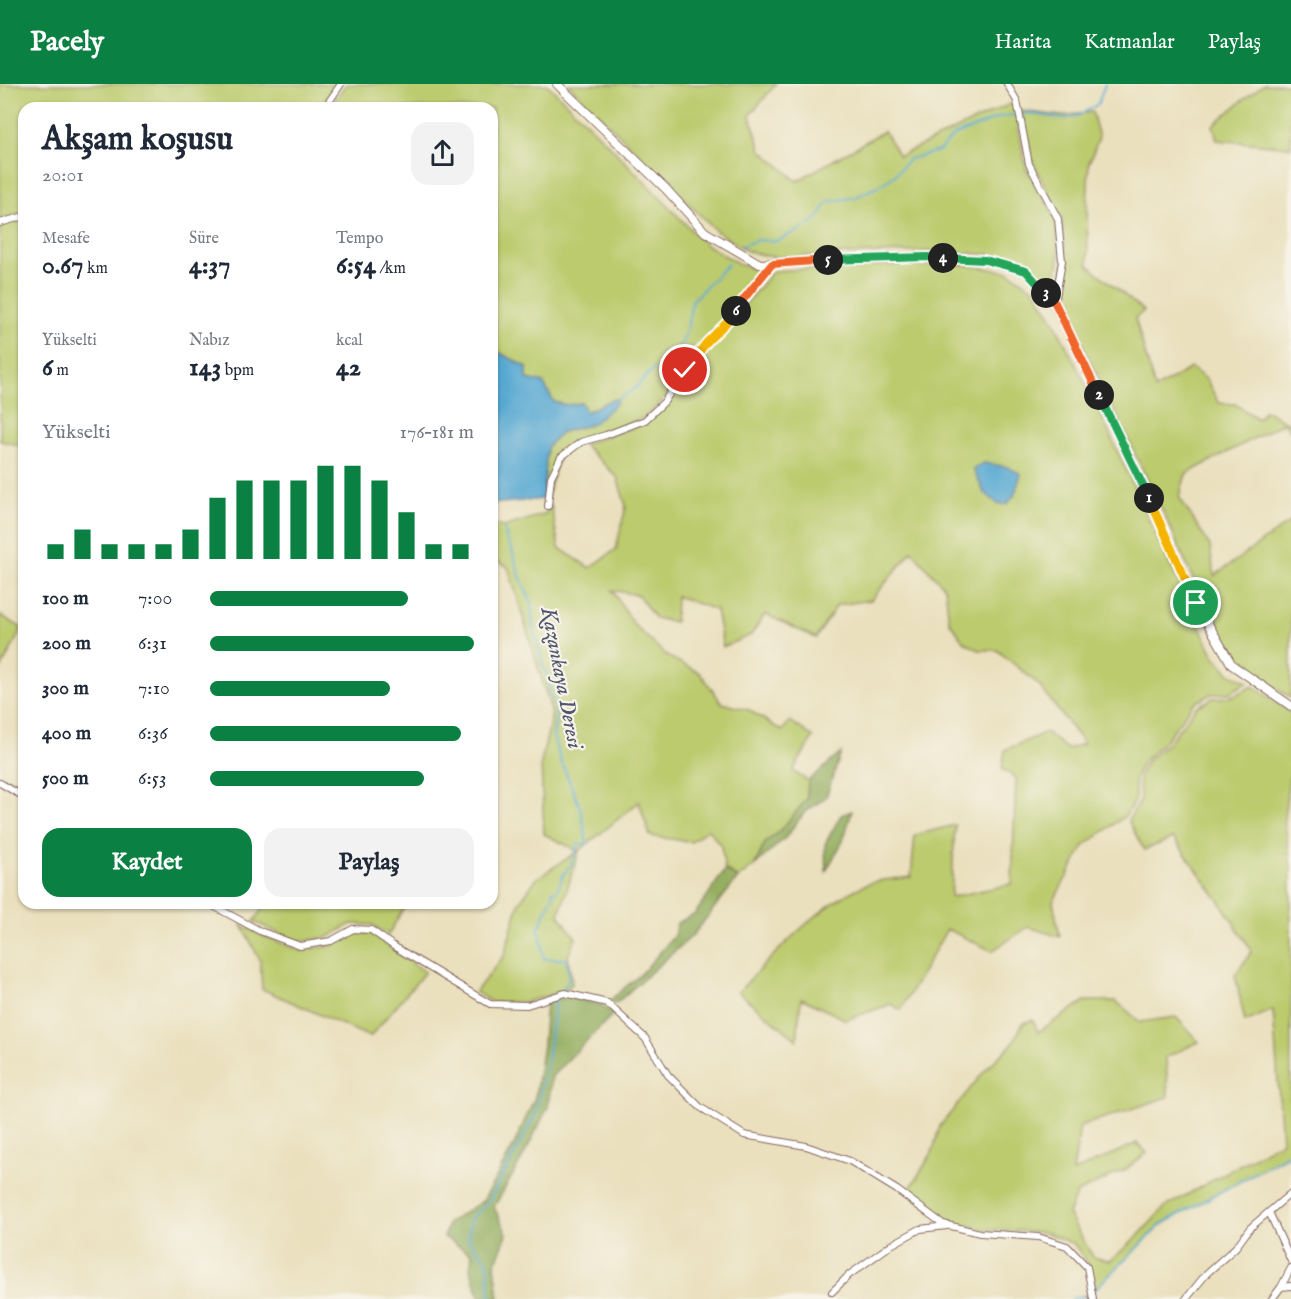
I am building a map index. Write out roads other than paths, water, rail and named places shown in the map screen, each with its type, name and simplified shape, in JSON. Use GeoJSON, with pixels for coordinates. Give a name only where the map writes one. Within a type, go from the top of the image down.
{"type":"FeatureCollection","features":[{"type":"Feature","properties":{"kind":"street"},"geometry":{"type":"LineString","coordinates":[[329,102],[341,84]]}},
{"type":"Feature","properties":{"kind":"street"},"geometry":{"type":"LineString","coordinates":[[557,84],[666,189],[705,232],[760,264],[927,257],[985,260],[1026,271],[1055,303],[1159,519],[1196,603],[1232,666],[1291,706]]}},
{"type":"Feature","properties":{"kind":"street"},"geometry":{"type":"LineString","coordinates":[[1007,84],[1017,102],[1029,164],[1058,219],[1062,261],[1055,303]]}},
{"type":"Feature","properties":{"kind":"street"},"geometry":{"type":"LineString","coordinates":[[0,223],[18,218]]}},
{"type":"Feature","properties":{"kind":"street"},"geometry":{"type":"LineString","coordinates":[[548,506],[551,477],[561,457],[581,442],[645,420],[664,402],[685,370],[707,342],[733,316],[772,264]]}},
{"type":"Feature","properties":{"kind":"street"},"geometry":{"type":"LineString","coordinates":[[0,783],[18,794]]}},
{"type":"Feature","properties":{"kind":"street"},"geometry":{"type":"LineString","coordinates":[[219,909],[260,931],[300,946],[331,941],[353,929],[371,930],[490,1004],[527,1005],[565,993],[607,1004],[645,1038],[668,1075],[700,1107],[744,1135],[806,1146],[850,1161],[897,1190],[943,1224],[980,1233],[1038,1237],[1067,1246],[1087,1267],[1093,1299]]}},
{"type":"Feature","properties":{"kind":"street"},"geometry":{"type":"LineString","coordinates":[[1186,1299],[1207,1273],[1236,1247],[1250,1228],[1290,1192]]}},
{"type":"Feature","properties":{"kind":"street"},"geometry":{"type":"LineString","coordinates":[[1269,1212],[1291,1261]]}},
{"type":"Feature","properties":{"kind":"street"},"geometry":{"type":"LineString","coordinates":[[832,1292],[849,1275],[901,1239],[920,1229],[950,1226]]}},
{"type":"Feature","properties":{"kind":"street"},"geometry":{"type":"LineString","coordinates":[[1272,1299],[1291,1268]]}},
{"type":"Feature","properties":{"kind":"street"},"geometry":{"type":"LineString","coordinates":[[1281,1287],[1291,1286]]}},
{"type":"Feature","properties":{"kind":"water"},"geometry":{"type":"Polygon","coordinates":[[[498,352],[527,367],[527,379],[543,383],[554,402],[567,405],[582,403],[586,412],[618,399],[615,405],[592,424],[562,432],[547,447],[543,499],[498,503],[498,352]]]}},
{"type":"Feature","properties":{"kind":"water"},"geometry":{"type":"Polygon","coordinates":[[[984,463],[1007,467],[1021,474],[1014,496],[1007,504],[998,504],[984,492],[973,469],[984,463]]]}},
{"type":"Feature","properties":{"kind":"waterway"},"geometry":{"type":"LineString","coordinates":[[742,246],[757,240],[777,241],[817,219],[828,202],[856,197],[879,186],[894,176],[909,159],[939,151],[953,136],[1000,117],[1028,113],[1063,119],[1080,115],[1098,104],[1105,84]]}},
{"type":"Feature","properties":{"kind":"waterway"},"geometry":{"type":"LineString","coordinates":[[618,399],[637,387],[650,372],[659,366],[663,354],[673,352],[682,343],[692,301],[728,264]]}},
{"type":"Feature","properties":{"kind":"waterway","name":"Kazankaya Deresi"},"geometry":{"type":"LineString","coordinates":[[504,527],[519,574],[531,602],[533,627],[557,712],[553,736],[581,810],[587,844],[578,844],[571,865],[563,875],[557,891],[552,891],[554,896],[539,928],[544,959],[566,959],[568,976],[562,991]]}},
{"type":"Feature","properties":{"kind":"waterway","name":"Kazankaya Deresi"},"geometry":{"type":"LineString","coordinates":[[490,1299],[488,1262],[468,1239],[471,1218],[488,1203],[535,1115],[547,1062],[557,998]]}},
{"type":"Feature","properties":{"kind":"waterway"},"geometry":{"type":"LineString","coordinates":[[1072,1299],[1090,1294],[1162,1224],[1291,1153]]}}]}
